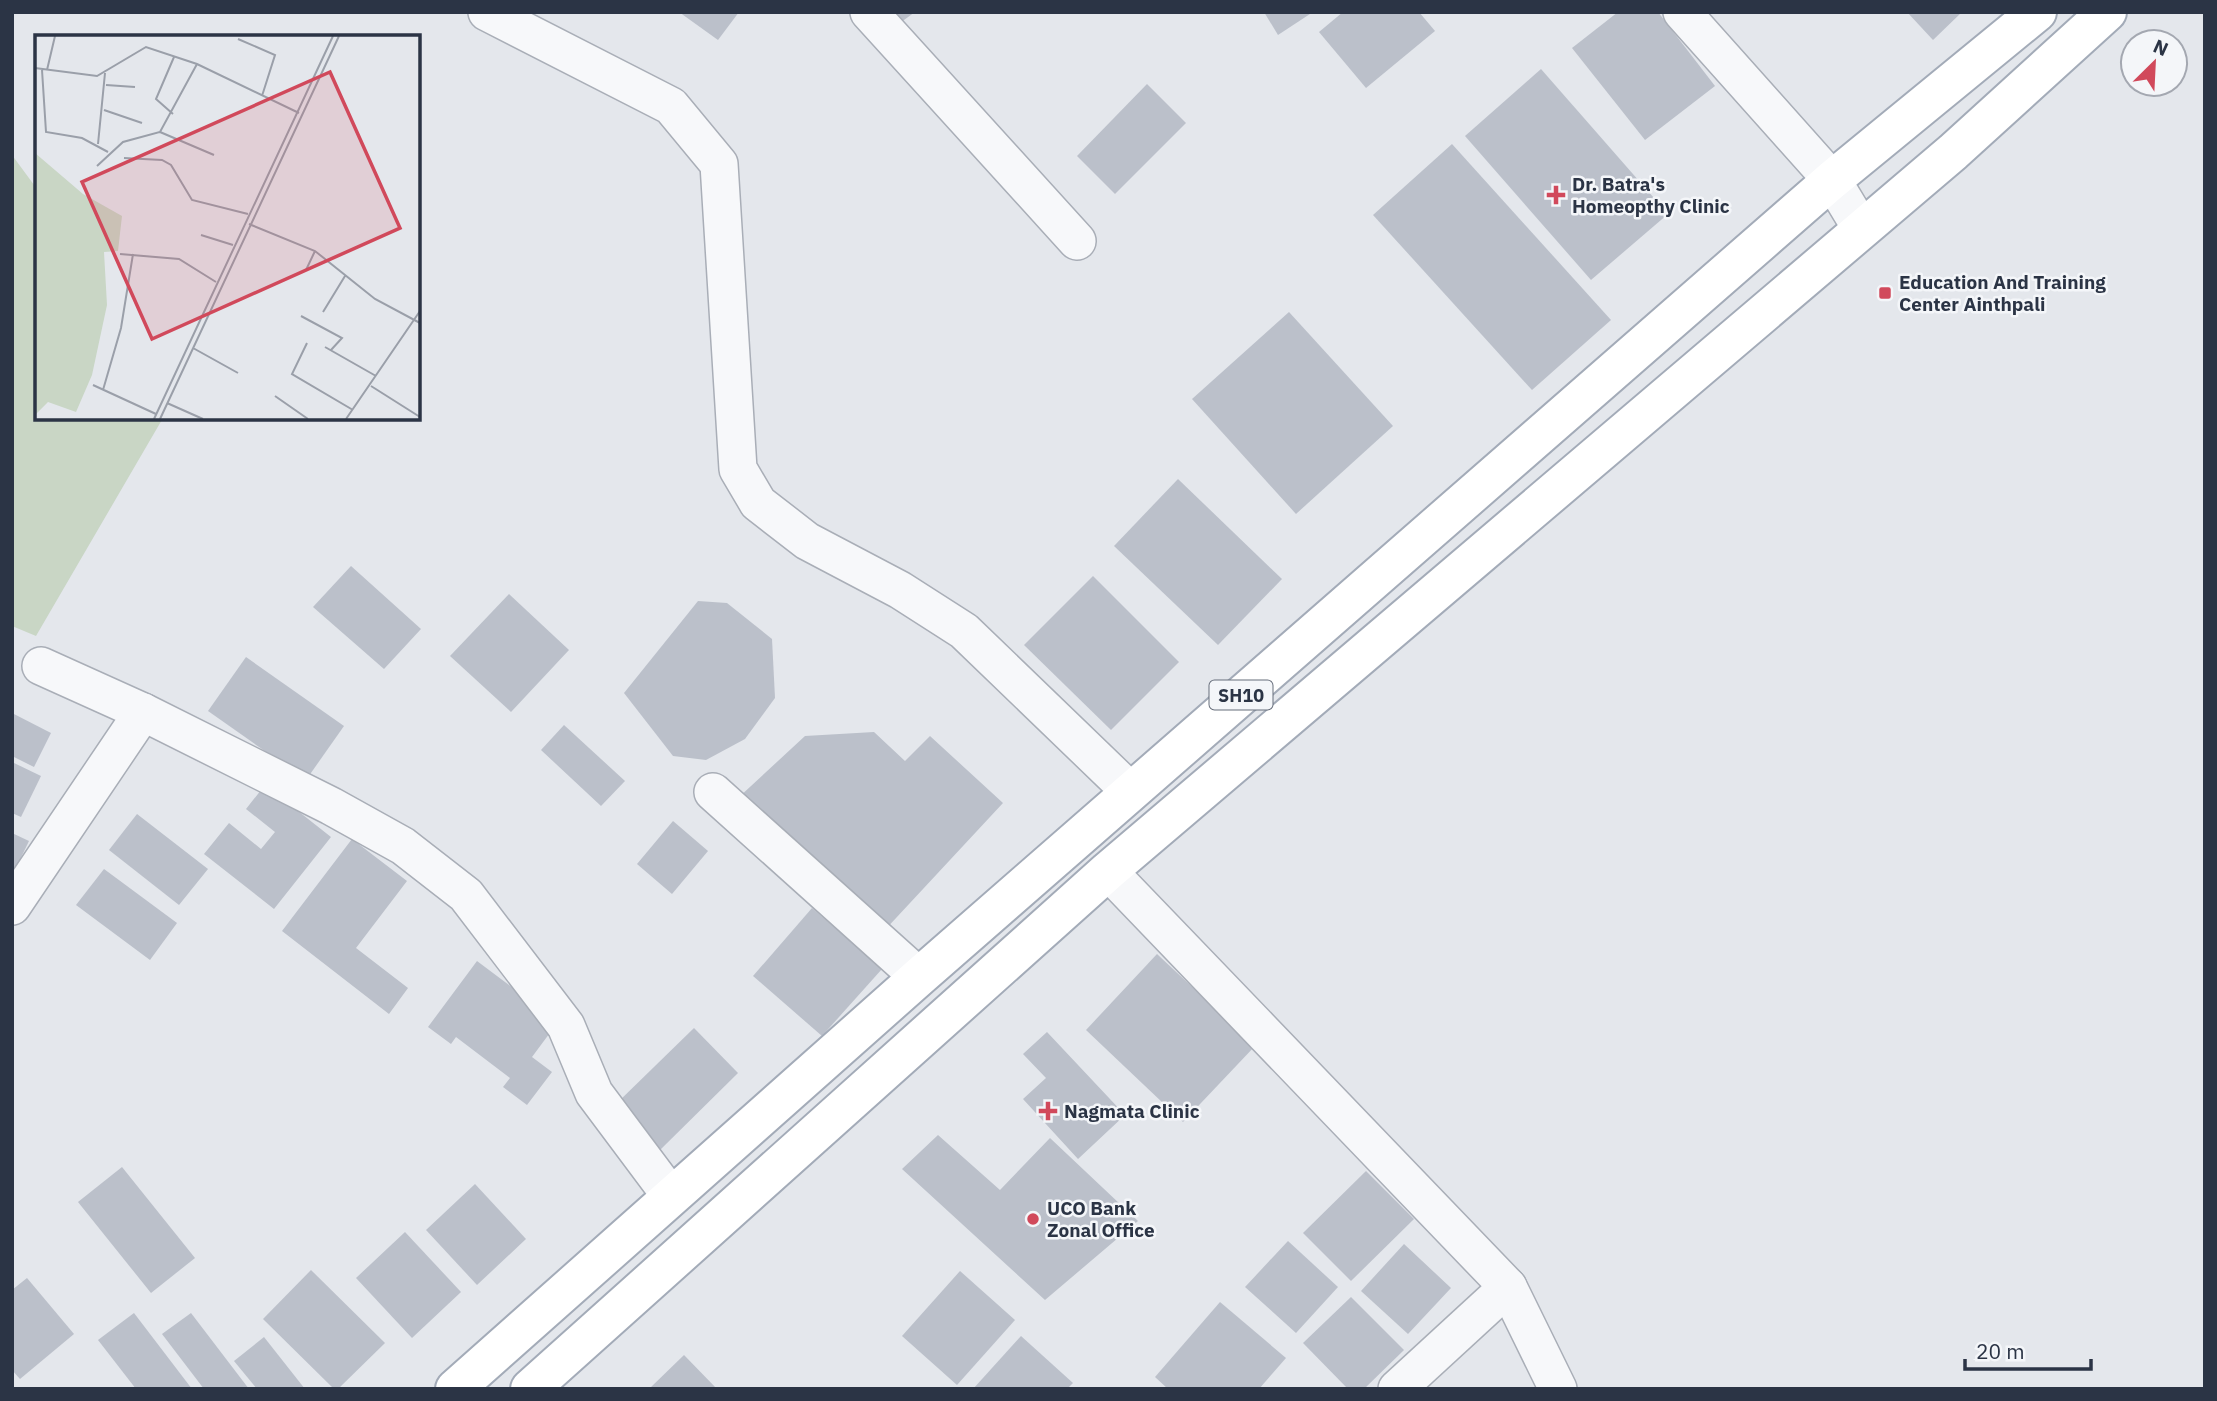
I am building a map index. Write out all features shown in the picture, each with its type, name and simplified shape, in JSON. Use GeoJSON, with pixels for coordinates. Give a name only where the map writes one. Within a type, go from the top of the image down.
{"type":"FeatureCollection","features":[{"type":"Feature","properties":{"kind":"main road","name":"SH10"},"geometry":{"type":"LineString","coordinates":[[455,1389],[919,977],[1832,180],[2037,12]]}},
{"type":"Feature","properties":{"kind":"main road","name":"SH10"},"geometry":{"type":"LineString","coordinates":[[530,1389],[1108,871],[1953,152],[2108,12]]}},
{"type":"Feature","properties":{"kind":"street"},"geometry":{"type":"LineString","coordinates":[[487,12],[671,106],[719,164],[738,469],[758,503],[807,541],[900,590],[964,631],[1131,792]]}},
{"type":"Feature","properties":{"kind":"street"},"geometry":{"type":"LineString","coordinates":[[869,12],[1077,241]]}},
{"type":"Feature","properties":{"kind":"street"},"geometry":{"type":"LineString","coordinates":[[1682,12],[1832,180],[1861,228]]}},
{"type":"Feature","properties":{"kind":"street"},"geometry":{"type":"LineString","coordinates":[[41,666],[142,712],[331,806],[403,846],[466,895],[566,1026],[594,1093],[671,1196]]}},
{"type":"Feature","properties":{"kind":"street"},"geometry":{"type":"LineString","coordinates":[[12,906],[142,712]]}},
{"type":"Feature","properties":{"kind":"street"},"geometry":{"type":"LineString","coordinates":[[713,792],[919,977]]}},
{"type":"Feature","properties":{"kind":"street"},"geometry":{"type":"LineString","coordinates":[[1108,871],[1508,1287],[1558,1389]]}},
{"type":"Feature","properties":{"kind":"street"},"geometry":{"type":"LineString","coordinates":[[1397,1389],[1508,1287]]}},
{"type":"Feature","properties":{"kind":"green space"},"geometry":{"type":"Polygon","coordinates":[[[12,155],[35,186],[35,420],[162,420],[36,636],[12,626],[12,155]]]}},
{"type":"Feature","properties":{"kind":"building"},"geometry":{"type":"Polygon","coordinates":[[[679,12],[739,12],[718,40],[679,12]]]}},
{"type":"Feature","properties":{"kind":"building"},"geometry":{"type":"Polygon","coordinates":[[[881,12],[915,12],[893,28],[881,12]]]}},
{"type":"Feature","properties":{"kind":"building"},"geometry":{"type":"Polygon","coordinates":[[[1264,12],[1313,12],[1278,35],[1264,12]]]}},
{"type":"Feature","properties":{"kind":"building"},"geometry":{"type":"Polygon","coordinates":[[[1343,12],[1419,12],[1435,31],[1366,88],[1319,32],[1343,12]]]}},
{"type":"Feature","properties":{"kind":"building"},"geometry":{"type":"Polygon","coordinates":[[[1618,12],[1658,12],[1715,86],[1645,140],[1572,48],[1618,12]]]}},
{"type":"Feature","properties":{"kind":"building"},"geometry":{"type":"Polygon","coordinates":[[[1907,12],[1962,12],[1933,40],[1907,12]]]}},
{"type":"Feature","properties":{"kind":"building"},"geometry":{"type":"Polygon","coordinates":[[[1541,69],[1668,214],[1591,280],[1465,136],[1541,69]]]}},
{"type":"Feature","properties":{"kind":"building"},"geometry":{"type":"Polygon","coordinates":[[[1147,84],[1186,123],[1115,194],[1077,156],[1147,84]]]}},
{"type":"Feature","properties":{"kind":"building"},"geometry":{"type":"Polygon","coordinates":[[[1452,144],[1611,320],[1532,390],[1373,215],[1452,144]]]}},
{"type":"Feature","properties":{"kind":"building"},"geometry":{"type":"Polygon","coordinates":[[[1289,312],[1393,426],[1296,514],[1192,399],[1289,312]]]}},
{"type":"Feature","properties":{"kind":"building"},"geometry":{"type":"Polygon","coordinates":[[[1178,479],[1282,579],[1218,645],[1114,546],[1178,479]]]}},
{"type":"Feature","properties":{"kind":"building"},"geometry":{"type":"Polygon","coordinates":[[[351,566],[421,629],[384,669],[313,607],[351,566]]]}},
{"type":"Feature","properties":{"kind":"building"},"geometry":{"type":"Polygon","coordinates":[[[1093,576],[1179,662],[1111,730],[1024,645],[1093,576]]]}},
{"type":"Feature","properties":{"kind":"building"},"geometry":{"type":"Polygon","coordinates":[[[509,594],[569,650],[511,712],[450,656],[509,594]]]}},
{"type":"Feature","properties":{"kind":"building"},"geometry":{"type":"Polygon","coordinates":[[[698,601],[727,603],[772,639],[775,698],[745,739],[706,760],[673,756],[624,693],[698,601]]]}},
{"type":"Feature","properties":{"kind":"building"},"geometry":{"type":"Polygon","coordinates":[[[246,657],[344,726],[306,780],[208,711],[246,657]]]}},
{"type":"Feature","properties":{"kind":"building"},"geometry":{"type":"Polygon","coordinates":[[[12,713],[51,733],[34,767],[12,756],[12,713]]]}},
{"type":"Feature","properties":{"kind":"building"},"geometry":{"type":"Polygon","coordinates":[[[564,725],[625,781],[601,806],[541,750],[564,725]]]}},
{"type":"Feature","properties":{"kind":"building"},"geometry":{"type":"Polygon","coordinates":[[[874,732],[905,761],[930,736],[1003,803],[883,932],[738,798],[805,736],[874,732]]]}},
{"type":"Feature","properties":{"kind":"building"},"geometry":{"type":"Polygon","coordinates":[[[12,762],[41,776],[21,817],[12,813],[12,762]]]}},
{"type":"Feature","properties":{"kind":"building"},"geometry":{"type":"Polygon","coordinates":[[[265,785],[331,837],[274,909],[204,854],[229,823],[261,849],[275,832],[246,809],[265,785]]]}},
{"type":"Feature","properties":{"kind":"building"},"geometry":{"type":"Polygon","coordinates":[[[137,814],[208,869],[179,905],[109,850],[137,814]]]}},
{"type":"Feature","properties":{"kind":"building"},"geometry":{"type":"Polygon","coordinates":[[[673,821],[708,851],[672,894],[637,864],[673,821]]]}},
{"type":"Feature","properties":{"kind":"building"},"geometry":{"type":"Polygon","coordinates":[[[12,833],[29,841],[12,876],[12,833]]]}},
{"type":"Feature","properties":{"kind":"building"},"geometry":{"type":"Polygon","coordinates":[[[352,839],[407,881],[356,948],[408,988],[389,1014],[282,931],[352,839]]]}},
{"type":"Feature","properties":{"kind":"building"},"geometry":{"type":"Polygon","coordinates":[[[104,869],[177,923],[150,960],[76,905],[104,869]]]}},
{"type":"Feature","properties":{"kind":"building"},"geometry":{"type":"Polygon","coordinates":[[[812,908],[882,969],[822,1036],[753,976],[812,908]]]}},
{"type":"Feature","properties":{"kind":"building"},"geometry":{"type":"Polygon","coordinates":[[[1157,954],[1255,1046],[1183,1122],[1086,1030],[1157,954]]]}},
{"type":"Feature","properties":{"kind":"building"},"geometry":{"type":"Polygon","coordinates":[[[477,961],[558,1022],[532,1057],[552,1072],[527,1105],[503,1087],[510,1078],[456,1037],[451,1044],[428,1027],[477,961]]]}},
{"type":"Feature","properties":{"kind":"building"},"geometry":{"type":"Polygon","coordinates":[[[694,1028],[738,1073],[659,1151],[615,1105],[694,1028]]]}},
{"type":"Feature","properties":{"kind":"building"},"geometry":{"type":"Polygon","coordinates":[[[1047,1032],[1125,1115],[1078,1159],[1023,1099],[1046,1078],[1023,1054],[1047,1032]]]}},
{"type":"Feature","properties":{"kind":"building"},"geometry":{"type":"Polygon","coordinates":[[[938,1135],[1000,1190],[1050,1138],[1138,1221],[1045,1300],[902,1169],[938,1135]]]}},
{"type":"Feature","properties":{"kind":"building"},"geometry":{"type":"Polygon","coordinates":[[[122,1167],[195,1258],[151,1293],[78,1202],[122,1167]]]}},
{"type":"Feature","properties":{"kind":"building"},"geometry":{"type":"Polygon","coordinates":[[[1366,1171],[1414,1219],[1351,1281],[1303,1233],[1366,1171]]]}},
{"type":"Feature","properties":{"kind":"building"},"geometry":{"type":"Polygon","coordinates":[[[475,1184],[526,1239],[477,1285],[426,1230],[475,1184]]]}},
{"type":"Feature","properties":{"kind":"building"},"geometry":{"type":"Polygon","coordinates":[[[405,1232],[461,1292],[412,1338],[356,1278],[405,1232]]]}},
{"type":"Feature","properties":{"kind":"building"},"geometry":{"type":"Polygon","coordinates":[[[1288,1241],[1338,1287],[1296,1333],[1245,1287],[1288,1241]]]}},
{"type":"Feature","properties":{"kind":"building"},"geometry":{"type":"Polygon","coordinates":[[[1404,1244],[1451,1288],[1408,1334],[1361,1291],[1404,1244]]]}},
{"type":"Feature","properties":{"kind":"building"},"geometry":{"type":"Polygon","coordinates":[[[311,1270],[385,1343],[338,1389],[334,1389],[263,1319],[311,1270]]]}},
{"type":"Feature","properties":{"kind":"building"},"geometry":{"type":"Polygon","coordinates":[[[960,1271],[1015,1320],[957,1385],[902,1336],[960,1271]]]}},
{"type":"Feature","properties":{"kind":"building"},"geometry":{"type":"Polygon","coordinates":[[[27,1278],[74,1334],[20,1379],[12,1370],[12,1290],[27,1278]]]}},
{"type":"Feature","properties":{"kind":"building"},"geometry":{"type":"Polygon","coordinates":[[[1351,1297],[1404,1350],[1364,1389],[1348,1389],[1303,1343],[1351,1297]]]}},
{"type":"Feature","properties":{"kind":"building"},"geometry":{"type":"Polygon","coordinates":[[[1220,1302],[1286,1358],[1259,1389],[1168,1389],[1155,1377],[1220,1302]]]}},
{"type":"Feature","properties":{"kind":"building"},"geometry":{"type":"Polygon","coordinates":[[[134,1313],[192,1389],[136,1389],[98,1340],[134,1313]]]}},
{"type":"Feature","properties":{"kind":"building"},"geometry":{"type":"Polygon","coordinates":[[[191,1313],[249,1389],[204,1389],[162,1334],[191,1313]]]}},
{"type":"Feature","properties":{"kind":"building"},"geometry":{"type":"Polygon","coordinates":[[[1021,1336],[1073,1383],[1067,1389],[973,1389],[1021,1336]]]}},
{"type":"Feature","properties":{"kind":"building"},"geometry":{"type":"Polygon","coordinates":[[[264,1337],[305,1389],[257,1389],[234,1361],[264,1337]]]}},
{"type":"Feature","properties":{"kind":"building"},"geometry":{"type":"Polygon","coordinates":[[[684,1355],[717,1389],[649,1389],[684,1355]]]}},
{"type":"Feature","properties":{"kind":"place","name":"Dr. Batra's Homeopthy Clinic"},"geometry":{"type":"Point","coordinates":[1556,195]}},
{"type":"Feature","properties":{"kind":"place","name":"Education And Training Center Ainthpali"},"geometry":{"type":"Point","coordinates":[1885,293]}},
{"type":"Feature","properties":{"kind":"place","name":"Nagmata Clinic"},"geometry":{"type":"Point","coordinates":[1048,1111]}},
{"type":"Feature","properties":{"kind":"place","name":"UCO Bank Zonal Office"},"geometry":{"type":"Point","coordinates":[1033,1219]}}]}
